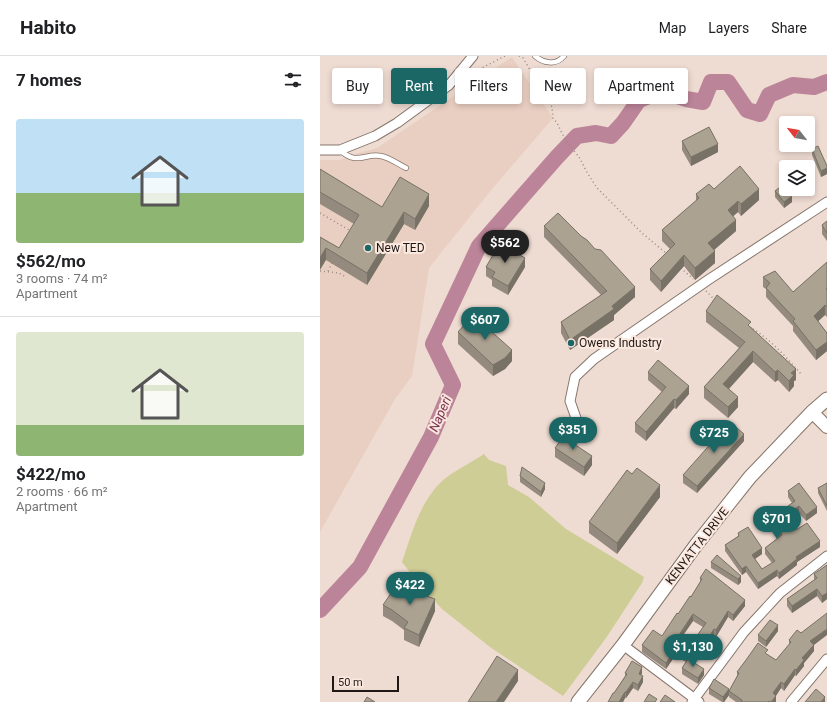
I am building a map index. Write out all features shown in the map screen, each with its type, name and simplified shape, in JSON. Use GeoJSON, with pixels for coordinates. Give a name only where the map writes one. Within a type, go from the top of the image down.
{"type":"FeatureCollection","features":[{"type":"Feature","properties":{"kind":"main road","name":"KENYATTA DRIVE"},"geometry":{"type":"LineString","coordinates":[[578,702],[623,645],[696,545],[750,477],[812,412],[827,399]]}},
{"type":"Feature","properties":{"kind":"street"},"geometry":{"type":"LineString","coordinates":[[320,150],[340,150],[375,136],[397,123],[449,84],[473,56]]}},
{"type":"Feature","properties":{"kind":"street"},"geometry":{"type":"LineString","coordinates":[[576,418],[570,401],[575,377],[594,359],[700,285],[827,202]]}},
{"type":"Feature","properties":{"kind":"street"},"geometry":{"type":"LineString","coordinates":[[812,412],[827,428]]}},
{"type":"Feature","properties":{"kind":"street"},"geometry":{"type":"LineString","coordinates":[[623,645],[695,701],[744,632],[780,593],[827,556]]}},
{"type":"Feature","properties":{"kind":"street"},"geometry":{"type":"LineString","coordinates":[[791,702],[827,659]]}},
{"type":"Feature","properties":{"kind":"lane"},"geometry":{"type":"LineString","coordinates":[[534,56],[540,61],[553,63],[564,56]]}},
{"type":"Feature","properties":{"kind":"lane"},"geometry":{"type":"LineString","coordinates":[[340,150],[345,155],[356,159],[379,156],[388,158],[406,168]]}},
{"type":"Feature","properties":{"kind":"path"},"geometry":{"type":"LineString","coordinates":[[481,68],[504,56]]}},
{"type":"Feature","properties":{"kind":"path"},"geometry":{"type":"LineString","coordinates":[[519,56],[523,58],[552,107],[553,118],[566,141],[579,156],[597,188],[642,233],[668,255]]}},
{"type":"Feature","properties":{"kind":"path"},"geometry":{"type":"LineString","coordinates":[[320,213],[345,229],[351,231],[348,236]]}},
{"type":"Feature","properties":{"kind":"path"},"geometry":{"type":"LineString","coordinates":[[328,271],[332,263]]}},
{"type":"Feature","properties":{"kind":"path"},"geometry":{"type":"LineString","coordinates":[[679,266],[717,301]]}},
{"type":"Feature","properties":{"kind":"path"},"geometry":{"type":"LineString","coordinates":[[320,271],[339,273],[346,277]]}},
{"type":"Feature","properties":{"kind":"path"},"geometry":{"type":"LineString","coordinates":[[752,328],[801,374]]}},
{"type":"Feature","properties":{"kind":"shaded area"},"geometry":{"type":"Polygon","coordinates":[[[512,57],[519,68],[496,68],[512,57]]]}},
{"type":"Feature","properties":{"kind":"shaded area"},"geometry":{"type":"Polygon","coordinates":[[[522,72],[530,84],[530,104],[544,104],[553,118],[492,189],[429,268],[412,376],[395,399],[320,532],[320,160],[339,160],[377,148],[442,104],[447,104],[447,101],[455,95],[455,104],[522,104],[522,72]]]}},
{"type":"Feature","properties":{"kind":"shaded area"},"geometry":{"type":"Polygon","coordinates":[[[484,454],[489,460],[506,466],[508,485],[529,497],[566,529],[644,577],[642,583],[606,638],[563,696],[490,647],[442,609],[418,583],[402,562],[418,516],[430,495],[447,477],[484,454]]]}},
{"type":"Feature","properties":{"kind":"building"},"geometry":{"type":"Polygon","coordinates":[[[709,127],[718,144],[691,157],[682,141],[709,127]]]}},
{"type":"Feature","properties":{"kind":"building"},"geometry":{"type":"Polygon","coordinates":[[[818,146],[827,166],[827,168],[821,171],[813,152],[815,152],[815,148],[818,146]]]}},
{"type":"Feature","properties":{"kind":"building"},"geometry":{"type":"Polygon","coordinates":[[[740,166],[759,189],[741,204],[738,201],[728,210],[736,220],[708,243],[715,251],[695,268],[684,255],[661,281],[650,269],[675,244],[662,230],[699,198],[696,194],[709,184],[714,189],[740,166]]]}},
{"type":"Feature","properties":{"kind":"building","name":"New TED"},"geometry":{"type":"Polygon","coordinates":[[[320,169],[382,207],[400,177],[429,194],[415,219],[404,212],[367,273],[326,248],[320,258],[320,237],[339,248],[359,215],[320,192],[320,169]]]}},
{"type":"Feature","properties":{"kind":"building"},"geometry":{"type":"Polygon","coordinates":[[[779,188],[779,196],[775,191],[779,188]]]}},
{"type":"Feature","properties":{"kind":"building"},"geometry":{"type":"Polygon","coordinates":[[[779,196],[792,196],[784,202],[779,196]]]}},
{"type":"Feature","properties":{"kind":"building"},"geometry":{"type":"Polygon","coordinates":[[[558,213],[595,249],[601,250],[635,287],[612,306],[614,309],[570,340],[561,322],[607,291],[544,226],[558,213]]]}},
{"type":"Feature","properties":{"kind":"building"},"geometry":{"type":"Polygon","coordinates":[[[827,221],[827,233],[822,225],[827,221]]]}},
{"type":"Feature","properties":{"kind":"building"},"geometry":{"type":"Polygon","coordinates":[[[500,243],[525,258],[508,286],[492,277],[495,272],[486,267],[500,243]]]}},
{"type":"Feature","properties":{"kind":"building"},"geometry":{"type":"Polygon","coordinates":[[[827,262],[827,307],[825,305],[814,316],[827,333],[827,342],[816,350],[793,321],[795,319],[766,288],[770,283],[763,277],[775,271],[793,292],[827,262]]]}},
{"type":"Feature","properties":{"kind":"building"},"geometry":{"type":"Polygon","coordinates":[[[717,295],[751,322],[748,325],[796,369],[791,373],[794,375],[789,381],[778,370],[775,372],[753,351],[723,384],[738,397],[728,407],[704,387],[745,342],[706,311],[717,295]]]}},
{"type":"Feature","properties":{"kind":"building"},"geometry":{"type":"Polygon","coordinates":[[[473,315],[512,350],[505,358],[493,365],[458,332],[473,315]]]}},
{"type":"Feature","properties":{"kind":"building"},"geometry":{"type":"Polygon","coordinates":[[[658,360],[689,386],[676,400],[674,399],[646,432],[635,423],[666,387],[648,372],[658,360]]]}},
{"type":"Feature","properties":{"kind":"building"},"geometry":{"type":"Polygon","coordinates":[[[730,422],[744,434],[697,486],[683,475],[730,422]]]}},
{"type":"Feature","properties":{"kind":"building"},"geometry":{"type":"Polygon","coordinates":[[[565,434],[574,439],[571,442],[592,456],[584,467],[555,448],[565,434]]]}},
{"type":"Feature","properties":{"kind":"building"},"geometry":{"type":"Polygon","coordinates":[[[522,467],[545,483],[541,492],[520,476],[522,467]]]}},
{"type":"Feature","properties":{"kind":"building"},"geometry":{"type":"Polygon","coordinates":[[[637,468],[660,485],[617,543],[589,522],[627,470],[632,474],[637,468]]]}},
{"type":"Feature","properties":{"kind":"building"},"geometry":{"type":"Polygon","coordinates":[[[799,483],[817,507],[806,515],[799,506],[785,516],[796,530],[807,523],[820,541],[796,557],[797,559],[779,573],[777,570],[758,583],[746,566],[742,569],[725,545],[739,536],[738,533],[748,527],[762,548],[752,555],[762,569],[775,561],[765,548],[782,535],[770,519],[795,501],[788,491],[799,483]]]}},
{"type":"Feature","properties":{"kind":"building"},"geometry":{"type":"Polygon","coordinates":[[[827,483],[827,506],[818,488],[827,483]]]}},
{"type":"Feature","properties":{"kind":"building"},"geometry":{"type":"Polygon","coordinates":[[[717,555],[741,576],[738,579],[711,562],[717,555]]]}},
{"type":"Feature","properties":{"kind":"building"},"geometry":{"type":"Polygon","coordinates":[[[827,565],[827,593],[822,596],[817,589],[792,606],[787,599],[817,578],[814,574],[827,565]]]}},
{"type":"Feature","properties":{"kind":"building"},"geometry":{"type":"Polygon","coordinates":[[[706,569],[745,600],[733,615],[728,611],[716,630],[714,629],[704,645],[700,643],[690,659],[675,650],[666,663],[642,645],[653,630],[662,636],[677,613],[678,614],[690,596],[691,597],[702,579],[700,578],[706,569]],[[693,614],[679,635],[692,643],[706,623],[693,614]]]}},
{"type":"Feature","properties":{"kind":"building"},"geometry":{"type":"Polygon","coordinates":[[[400,580],[421,594],[435,599],[419,635],[404,628],[408,622],[383,605],[400,580]]]}},
{"type":"Feature","properties":{"kind":"building"},"geometry":{"type":"Polygon","coordinates":[[[827,613],[827,629],[810,641],[814,645],[802,658],[804,660],[784,684],[781,682],[773,693],[776,696],[771,702],[741,702],[742,700],[729,691],[739,673],[737,672],[758,643],[768,650],[765,653],[776,660],[791,642],[789,640],[797,630],[801,633],[827,613]]]}},
{"type":"Feature","properties":{"kind":"building"},"geometry":{"type":"Polygon","coordinates":[[[770,620],[778,625],[766,641],[758,635],[770,620]]]}},
{"type":"Feature","properties":{"kind":"building"},"geometry":{"type":"Polygon","coordinates":[[[497,656],[518,670],[496,702],[468,702],[497,656]]]}},
{"type":"Feature","properties":{"kind":"building"},"geometry":{"type":"Polygon","coordinates":[[[688,659],[704,669],[698,678],[682,668],[688,659]]]}},
{"type":"Feature","properties":{"kind":"building"},"geometry":{"type":"Polygon","coordinates":[[[632,661],[642,667],[639,674],[643,676],[638,685],[633,682],[619,702],[608,702],[627,674],[625,673],[632,661]]]}},
{"type":"Feature","properties":{"kind":"building"},"geometry":{"type":"Polygon","coordinates":[[[714,679],[729,689],[723,697],[709,688],[714,679]]]}},
{"type":"Feature","properties":{"kind":"building"},"geometry":{"type":"Polygon","coordinates":[[[816,689],[825,697],[821,702],[805,702],[816,689]]]}},
{"type":"Feature","properties":{"kind":"building"},"geometry":{"type":"Polygon","coordinates":[[[649,694],[657,699],[655,702],[644,702],[649,694]]]}},
{"type":"Feature","properties":{"kind":"building"},"geometry":{"type":"Polygon","coordinates":[[[665,695],[675,702],[660,702],[665,695]]]}},
{"type":"Feature","properties":{"kind":"building"},"geometry":{"type":"Polygon","coordinates":[[[367,697],[375,702],[364,702],[367,697]]]}},
{"type":"Feature","properties":{"kind":"waterway","name":"Naperi"},"geometry":{"type":"LineString","coordinates":[[320,610],[360,567],[431,437],[453,385],[433,344],[479,246],[577,136],[596,133],[611,136],[623,123],[639,100],[661,91],[686,99],[703,102],[711,82],[728,82],[747,110],[760,114],[769,95],[793,85],[814,87],[827,82]]}},
{"type":"Feature","properties":{"kind":"place","name":"New TED"},"geometry":{"type":"Point","coordinates":[368,248]}},
{"type":"Feature","properties":{"kind":"place","name":"Owens Industry"},"geometry":{"type":"Point","coordinates":[571,343]}}]}
